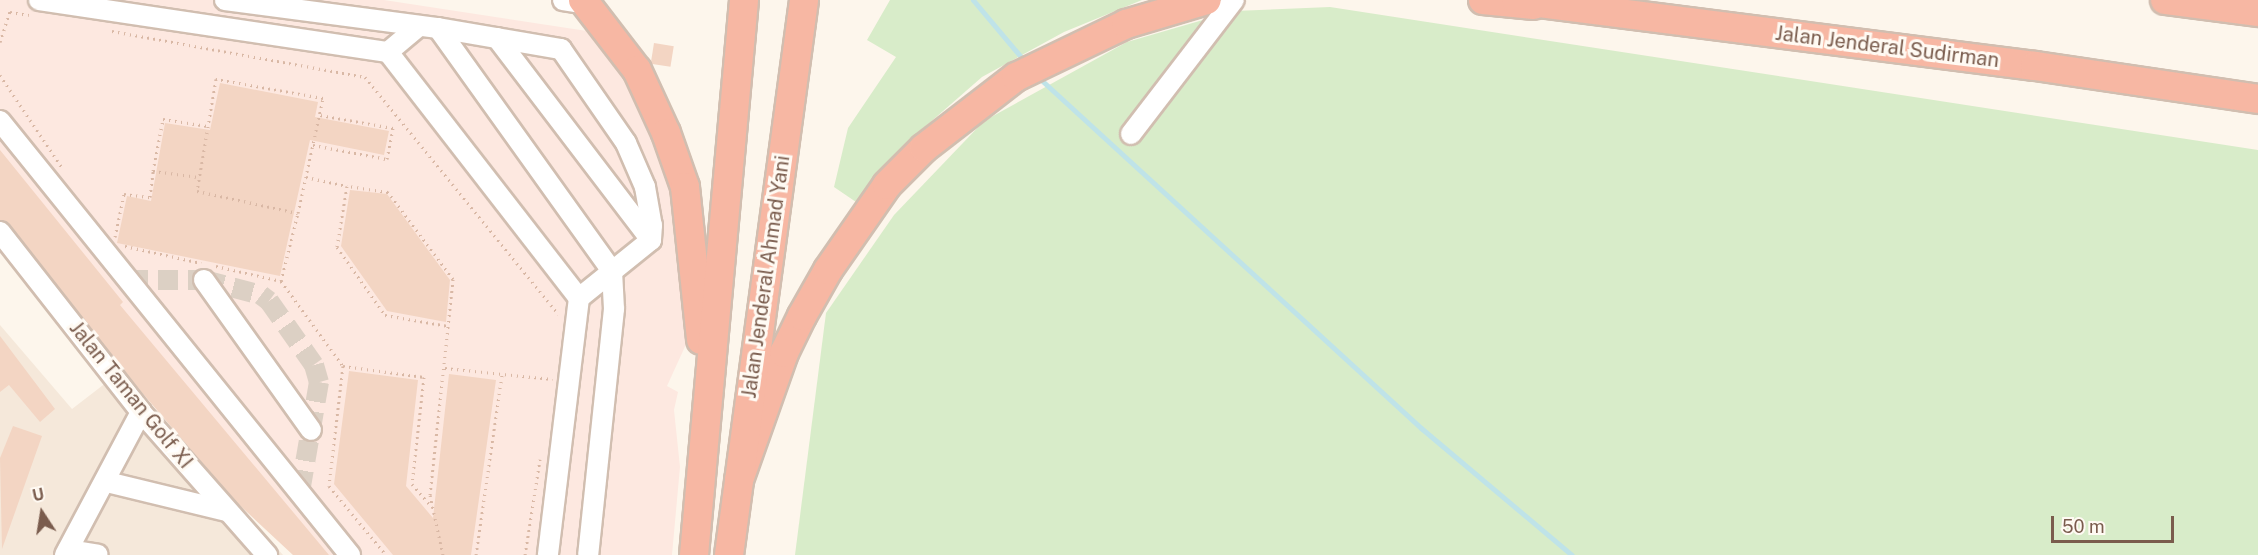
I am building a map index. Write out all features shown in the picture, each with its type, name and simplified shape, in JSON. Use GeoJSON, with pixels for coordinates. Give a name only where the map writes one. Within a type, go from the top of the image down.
{"type":"FeatureCollection","features":[{"type":"Feature","properties":{"kind":"highway","name":"Jalan Jenderal Ahmad Yani"},"geometry":{"type":"LineString","coordinates":[[694,555],[703,483],[744,0]]}},
{"type":"Feature","properties":{"kind":"highway","name":"Jalan Jenderal Ahmad Yani"},"geometry":{"type":"LineString","coordinates":[[729,555],[804,0]]}},
{"type":"Feature","properties":{"kind":"highway"},"geometry":{"type":"LineString","coordinates":[[1483,0],[1569,8]]}},
{"type":"Feature","properties":{"kind":"highway","name":"Jalan Jenderal Sudirman"},"geometry":{"type":"LineString","coordinates":[[1516,0],[2035,66],[2258,99]]}},
{"type":"Feature","properties":{"kind":"highway"},"geometry":{"type":"LineString","coordinates":[[2165,0],[2258,12]]}},
{"type":"Feature","properties":{"kind":"highway"},"geometry":{"type":"LineString","coordinates":[[578,1],[637,70],[666,133],[685,187],[701,335],[703,483]]}},
{"type":"Feature","properties":{"kind":"highway"},"geometry":{"type":"LineString","coordinates":[[738,480],[784,353],[856,226],[887,185],[924,148],[1016,77],[1126,24],[1199,2]]}},
{"type":"Feature","properties":{"kind":"street"},"geometry":{"type":"LineString","coordinates":[[225,0],[429,27],[561,49],[626,143],[645,187],[651,240]]}},
{"type":"Feature","properties":{"kind":"street"},"geometry":{"type":"LineString","coordinates":[[1131,134],[1233,0]]}},
{"type":"Feature","properties":{"kind":"street"},"geometry":{"type":"LineString","coordinates":[[1199,2],[1209,33]]}},
{"type":"Feature","properties":{"kind":"street"},"geometry":{"type":"LineString","coordinates":[[36,8],[388,52],[429,27]]}},
{"type":"Feature","properties":{"kind":"street"},"geometry":{"type":"LineString","coordinates":[[429,27],[612,271],[614,309],[588,555]]}},
{"type":"Feature","properties":{"kind":"street"},"geometry":{"type":"LineString","coordinates":[[497,38],[651,240]]}},
{"type":"Feature","properties":{"kind":"street"},"geometry":{"type":"LineString","coordinates":[[388,52],[579,298]]}},
{"type":"Feature","properties":{"kind":"street"},"geometry":{"type":"LineString","coordinates":[[0,121],[350,555]]}},
{"type":"Feature","properties":{"kind":"street","name":"Jalan Taman Golf XI"},"geometry":{"type":"LineString","coordinates":[[0,232],[141,412],[267,555]]}},
{"type":"Feature","properties":{"kind":"street"},"geometry":{"type":"LineString","coordinates":[[548,555],[579,298],[651,240]]}},
{"type":"Feature","properties":{"kind":"street"},"geometry":{"type":"LineString","coordinates":[[204,280],[311,430]]}},
{"type":"Feature","properties":{"kind":"street"},"geometry":{"type":"LineString","coordinates":[[98,555],[67,553],[107,482],[141,412]]}},
{"type":"Feature","properties":{"kind":"street"},"geometry":{"type":"LineString","coordinates":[[107,482],[227,511]]}},
{"type":"Feature","properties":{"kind":"path"},"geometry":{"type":"LineString","coordinates":[[0,42],[10,12],[36,8]]}},
{"type":"Feature","properties":{"kind":"path"},"geometry":{"type":"LineString","coordinates":[[101,29],[365,77],[562,318]]}},
{"type":"Feature","properties":{"kind":"path"},"geometry":{"type":"LineString","coordinates":[[0,75],[67,175]]}},
{"type":"Feature","properties":{"kind":"path"},"geometry":{"type":"LineString","coordinates":[[298,213],[197,191],[216,79],[323,98],[320,115],[298,213],[282,281],[343,366],[329,486],[386,555]]}},
{"type":"Feature","properties":{"kind":"path"},"geometry":{"type":"LineString","coordinates":[[313,145],[387,159],[393,128],[320,115]]}},
{"type":"Feature","properties":{"kind":"path"},"geometry":{"type":"LineString","coordinates":[[107,234],[114,244],[124,194],[150,197],[163,119],[208,126]]}},
{"type":"Feature","properties":{"kind":"path"},"geometry":{"type":"LineString","coordinates":[[153,171],[199,177]]}},
{"type":"Feature","properties":{"kind":"path"},"geometry":{"type":"LineString","coordinates":[[306,177],[388,192],[453,279],[430,495],[443,555]]}},
{"type":"Feature","properties":{"kind":"path"},"geometry":{"type":"LineString","coordinates":[[347,186],[337,247],[385,315],[448,326]]}},
{"type":"Feature","properties":{"kind":"path"},"geometry":{"type":"LineString","coordinates":[[343,366],[424,377],[412,484],[433,508]]}},
{"type":"Feature","properties":{"kind":"path"},"geometry":{"type":"LineString","coordinates":[[445,368],[552,379]]}},
{"type":"Feature","properties":{"kind":"path"},"geometry":{"type":"LineString","coordinates":[[550,391],[554,369]]}},
{"type":"Feature","properties":{"kind":"path"},"geometry":{"type":"LineString","coordinates":[[477,555],[502,375]]}},
{"type":"Feature","properties":{"kind":"path"},"geometry":{"type":"LineString","coordinates":[[525,555],[542,450]]}},
{"type":"Feature","properties":{"kind":"shaded area"},"geometry":{"type":"Polygon","coordinates":[[[0,0],[384,0],[587,31],[616,64],[671,178],[688,340],[667,386],[678,392],[674,410],[680,467],[672,555],[297,555],[0,209],[0,0]]]}},
{"type":"Feature","properties":{"kind":"shaded area"},"geometry":{"type":"Polygon","coordinates":[[[0,325],[72,409],[120,372],[283,555],[0,555],[0,325]]]}},
{"type":"Feature","properties":{"kind":"green space"},"geometry":{"type":"Polygon","coordinates":[[[890,0],[1142,0],[1064,32],[982,77],[911,139],[856,202],[834,187],[848,128],[896,57],[867,40],[890,0]]]}},
{"type":"Feature","properties":{"kind":"green space"},"geometry":{"type":"Polygon","coordinates":[[[1330,7],[2258,150],[2258,555],[795,555],[826,313],[894,215],[984,121],[1127,42],[1234,11],[1330,7]]]}},
{"type":"Feature","properties":{"kind":"building"},"geometry":{"type":"Polygon","coordinates":[[[654,43],[674,46],[670,67],[651,64],[654,43]]]}},
{"type":"Feature","properties":{"kind":"building"},"geometry":{"type":"Polygon","coordinates":[[[220,83],[318,102],[315,117],[389,131],[384,155],[310,140],[280,276],[117,243],[127,196],[151,201],[165,123],[210,130],[220,83]]]}},
{"type":"Feature","properties":{"kind":"building"},"geometry":{"type":"Polygon","coordinates":[[[0,150],[123,302],[120,305],[329,555],[293,555],[234,500],[132,381],[9,225],[0,220],[0,150]]]}},
{"type":"Feature","properties":{"kind":"building"},"geometry":{"type":"Polygon","coordinates":[[[350,190],[387,194],[450,280],[446,322],[387,311],[341,246],[350,190]]]}},
{"type":"Feature","properties":{"kind":"building"},"geometry":{"type":"Polygon","coordinates":[[[0,336],[55,409],[40,422],[9,385],[0,392],[0,336]]]}},
{"type":"Feature","properties":{"kind":"building"},"geometry":{"type":"Polygon","coordinates":[[[349,371],[418,380],[406,486],[433,518],[449,374],[496,380],[471,555],[393,555],[334,484],[349,371]]]}},
{"type":"Feature","properties":{"kind":"building"},"geometry":{"type":"Polygon","coordinates":[[[13,426],[42,436],[2,549],[0,458],[13,426]]]}},
{"type":"Feature","properties":{"kind":"waterway"},"geometry":{"type":"LineString","coordinates":[[973,0],[1026,63]]}},
{"type":"Feature","properties":{"kind":"waterway"},"geometry":{"type":"LineString","coordinates":[[1038,77],[1421,428],[1572,555]]}},
{"type":"Feature","properties":{"kind":"tunnel"},"geometry":{"type":"LineString","coordinates":[[128,280],[204,280],[261,295],[269,301],[314,365],[319,382],[300,492]]}}]}
